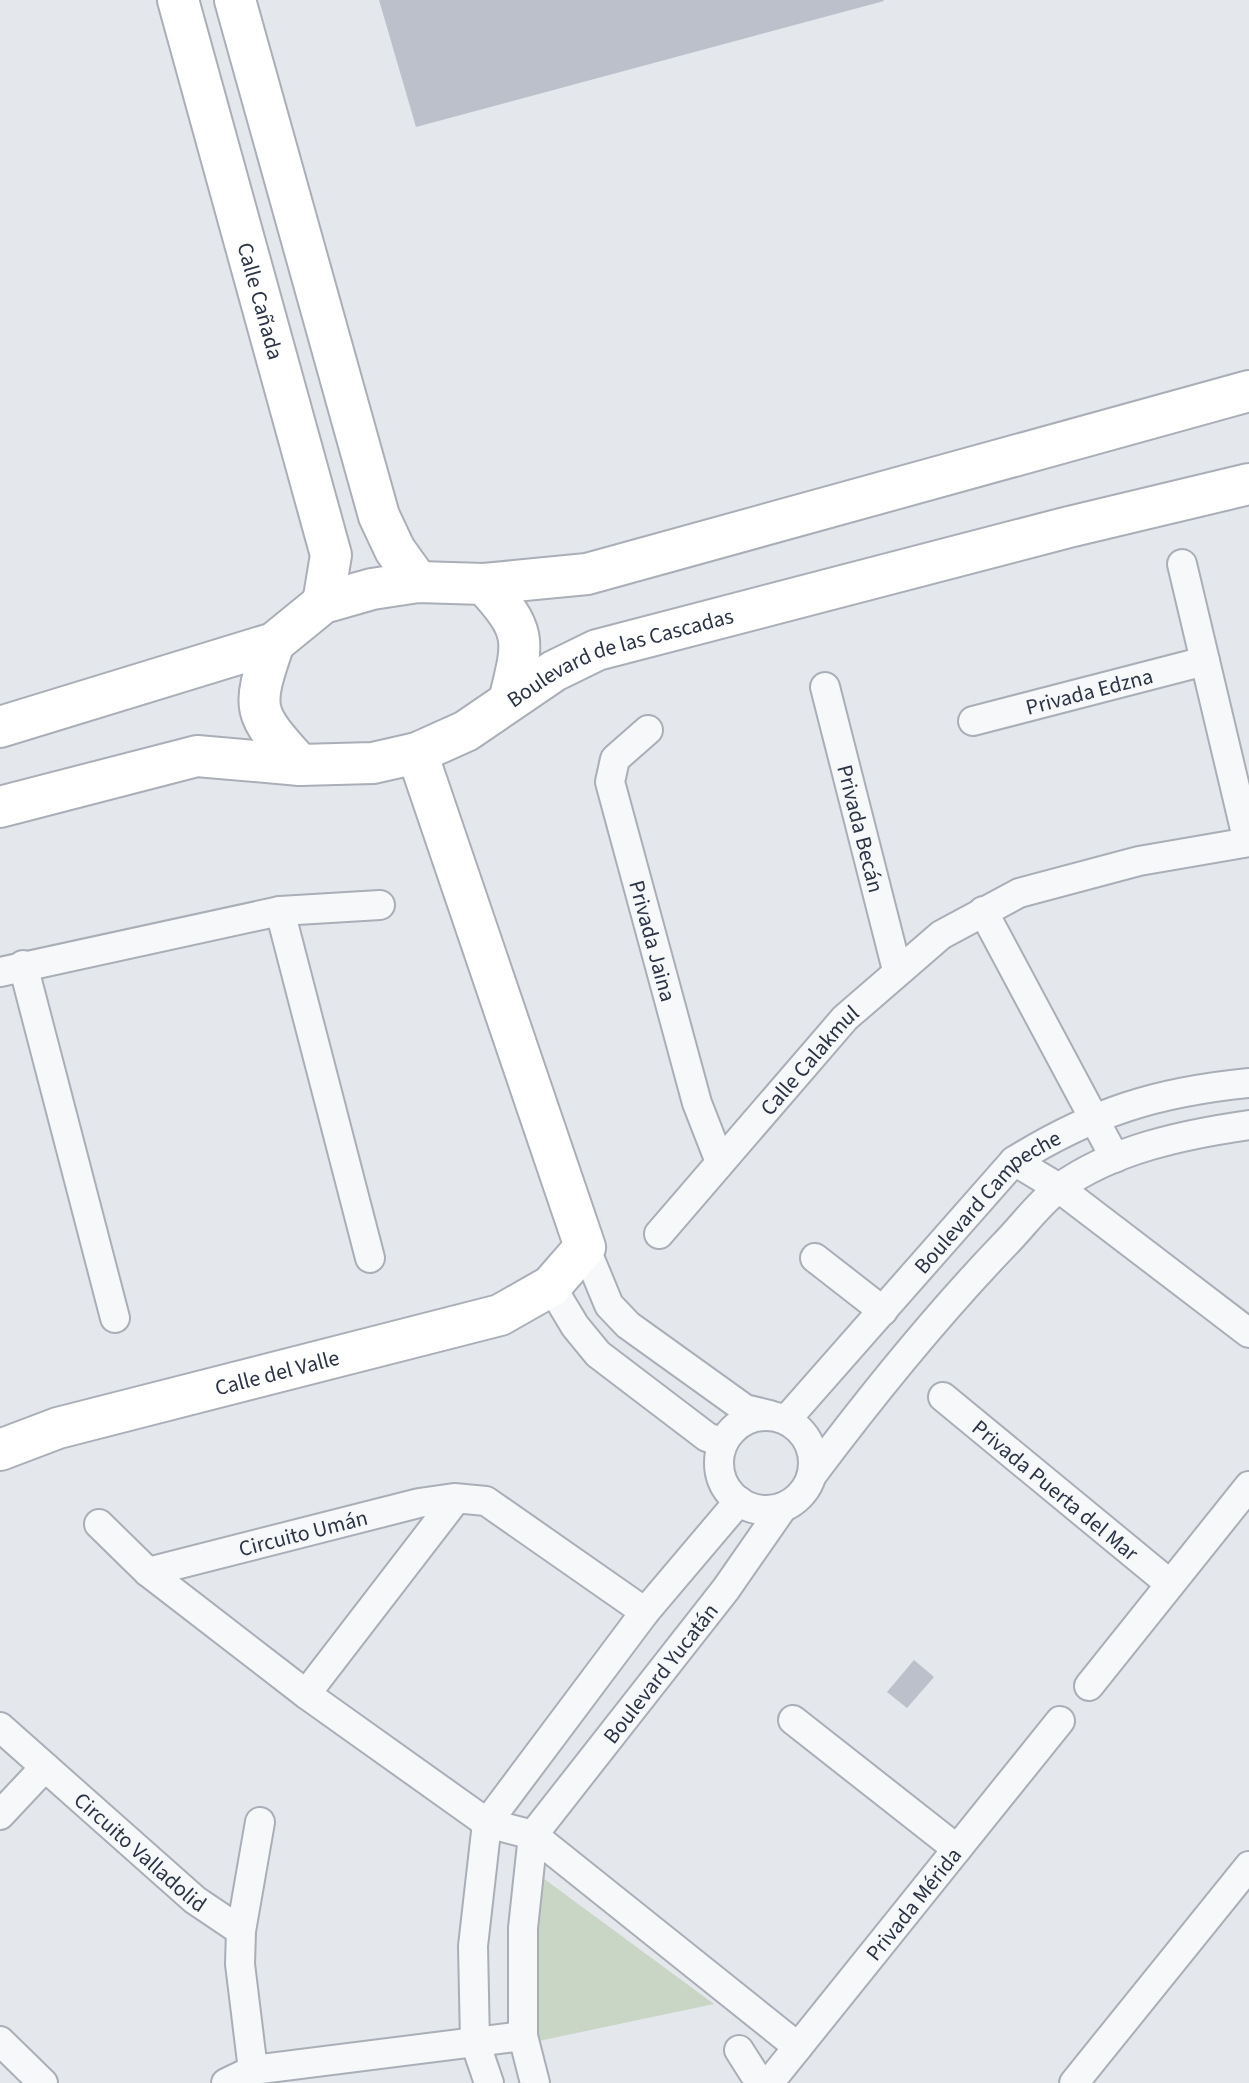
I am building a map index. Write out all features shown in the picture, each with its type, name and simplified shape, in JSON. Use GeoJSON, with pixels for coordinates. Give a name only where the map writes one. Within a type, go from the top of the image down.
{"type":"FeatureCollection","features":[{"type":"Feature","properties":{"kind":"main road","name":"Calle Cañada"},"geometry":{"type":"LineString","coordinates":[[178,0],[331,555],[323,603]]}},
{"type":"Feature","properties":{"kind":"main road"},"geometry":{"type":"LineString","coordinates":[[235,0],[379,516],[395,550],[418,582]]}},
{"type":"Feature","properties":{"kind":"main road"},"geometry":{"type":"LineString","coordinates":[[223,162],[277,150]]}},
{"type":"Feature","properties":{"kind":"main road"},"geometry":{"type":"LineString","coordinates":[[259,297],[313,279]]}},
{"type":"Feature","properties":{"kind":"main road"},"geometry":{"type":"LineString","coordinates":[[0,727],[274,643],[323,603],[372,589],[418,582],[484,584],[587,574],[1249,391]]}},
{"type":"Feature","properties":{"kind":"main road","name":"Boulevard de las Cascadas"},"geometry":{"type":"LineString","coordinates":[[0,807],[197,756],[300,765],[373,763],[417,753],[466,731],[554,671],[597,650],[1069,527],[1249,484]]}},
{"type":"Feature","properties":{"kind":"main road"},"geometry":{"type":"LineString","coordinates":[[484,584],[510,612],[520,635],[519,660],[509,701]]}},
{"type":"Feature","properties":{"kind":"main road"},"geometry":{"type":"LineString","coordinates":[[274,643],[258,689],[260,709],[267,728],[300,765]]}},
{"type":"Feature","properties":{"kind":"main road"},"geometry":{"type":"LineString","coordinates":[[417,753],[585,1247]]}},
{"type":"Feature","properties":{"kind":"main road","name":"Calle del Valle"},"geometry":{"type":"LineString","coordinates":[[0,1450],[58,1428],[500,1315],[551,1286],[585,1247]]}},
{"type":"Feature","properties":{"kind":"street"},"geometry":{"type":"LineString","coordinates":[[1182,564],[1248,842]]}},
{"type":"Feature","properties":{"kind":"street","name":"Privada Edzna"},"geometry":{"type":"LineString","coordinates":[[973,721],[1205,661]]}},
{"type":"Feature","properties":{"kind":"street","name":"Privada Becán"},"geometry":{"type":"LineString","coordinates":[[825,687],[897,970]]}},
{"type":"Feature","properties":{"kind":"street","name":"Privada Jaina"},"geometry":{"type":"LineString","coordinates":[[648,730],[615,759],[610,782],[697,1103],[720,1162]]}},
{"type":"Feature","properties":{"kind":"street","name":"Calle Calakmul"},"geometry":{"type":"LineString","coordinates":[[659,1234],[845,1018],[941,935],[1019,893],[1139,861],[1248,842]]}},
{"type":"Feature","properties":{"kind":"street"},"geometry":{"type":"LineString","coordinates":[[115,1318],[11,969],[280,911],[380,905]]}},
{"type":"Feature","properties":{"kind":"street"},"geometry":{"type":"LineString","coordinates":[[280,911],[370,1258]]}},
{"type":"Feature","properties":{"kind":"street"},"geometry":{"type":"LineString","coordinates":[[983,911],[1115,1158]]}},
{"type":"Feature","properties":{"kind":"street","name":"Boulevard Campeche"},"geometry":{"type":"LineString","coordinates":[[781,1418],[883,1311],[1014,1161],[1057,1134],[1115,1109],[1206,1087],[1249,1083]]}},
{"type":"Feature","properties":{"kind":"street","name":"Boulevard Campeche"},"geometry":{"type":"LineString","coordinates":[[812,1475],[860,1411],[969,1281],[1059,1188],[1115,1158],[1196,1132],[1249,1125]]}},
{"type":"Feature","properties":{"kind":"street"},"geometry":{"type":"LineString","coordinates":[[1014,1161],[1059,1188],[1249,1333]]}},
{"type":"Feature","properties":{"kind":"street"},"geometry":{"type":"LineString","coordinates":[[585,1247],[609,1305],[628,1325],[745,1409],[781,1418],[800,1429],[809,1443],[813,1459],[812,1475],[806,1489],[796,1500],[783,1507],[768,1510],[753,1508],[739,1501],[727,1489],[720,1472],[723,1443],[739,1424],[756,1416],[781,1418]]}},
{"type":"Feature","properties":{"kind":"street"},"geometry":{"type":"LineString","coordinates":[[815,1258],[883,1311]]}},
{"type":"Feature","properties":{"kind":"street"},"geometry":{"type":"LineString","coordinates":[[551,1286],[575,1326],[598,1354],[707,1437],[723,1443]]}},
{"type":"Feature","properties":{"kind":"street","name":"Privada Puerta del Mar"},"geometry":{"type":"LineString","coordinates":[[943,1397],[1170,1584]]}},
{"type":"Feature","properties":{"kind":"street"},"geometry":{"type":"LineString","coordinates":[[1089,1686],[1249,1486]]}},
{"type":"Feature","properties":{"kind":"street"},"geometry":{"type":"LineString","coordinates":[[306,1694],[456,1499]]}},
{"type":"Feature","properties":{"kind":"street","name":"Circuito Umán"},"geometry":{"type":"LineString","coordinates":[[148,1572],[419,1503],[456,1499],[486,1501],[645,1612]]}},
{"type":"Feature","properties":{"kind":"street"},"geometry":{"type":"LineString","coordinates":[[489,2083],[475,2042],[473,1946],[487,1823],[645,1612],[739,1501]]}},
{"type":"Feature","properties":{"kind":"street","name":"Boulevard Yucatán"},"geometry":{"type":"LineString","coordinates":[[533,1835],[726,1589],[783,1507]]}},
{"type":"Feature","properties":{"kind":"street"},"geometry":{"type":"LineString","coordinates":[[99,1524],[148,1572],[306,1694],[487,1823],[533,1835],[798,2047]]}},
{"type":"Feature","properties":{"kind":"street","name":"Privada Mérida"},"geometry":{"type":"LineString","coordinates":[[769,2083],[957,1849],[793,1720]]}},
{"type":"Feature","properties":{"kind":"street"},"geometry":{"type":"LineString","coordinates":[[957,1849],[1060,1721]]}},
{"type":"Feature","properties":{"kind":"street","name":"Circuito Valladolid"},"geometry":{"type":"LineString","coordinates":[[0,1727],[195,1900],[241,1931]]}},
{"type":"Feature","properties":{"kind":"street"},"geometry":{"type":"LineString","coordinates":[[0,1815],[45,1767]]}},
{"type":"Feature","properties":{"kind":"street","name":"Circuito Valladolid"},"geometry":{"type":"LineString","coordinates":[[253,2070],[240,1964],[241,1931],[260,1822]]}},
{"type":"Feature","properties":{"kind":"street"},"geometry":{"type":"LineString","coordinates":[[533,1835],[523,1928],[523,2036],[535,2083]]}},
{"type":"Feature","properties":{"kind":"street"},"geometry":{"type":"LineString","coordinates":[[1074,2083],[1249,1866]]}},
{"type":"Feature","properties":{"kind":"street"},"geometry":{"type":"LineString","coordinates":[[226,2083],[253,2070],[523,2036]]}},
{"type":"Feature","properties":{"kind":"street"},"geometry":{"type":"LineString","coordinates":[[0,2041],[43,2083]]}},
{"type":"Feature","properties":{"kind":"street"},"geometry":{"type":"LineString","coordinates":[[739,2050],[760,2083]]}},
{"type":"Feature","properties":{"kind":"green space"},"geometry":{"type":"Polygon","coordinates":[[[532,1870],[714,2004],[515,2046],[532,1870]]]}},
{"type":"Feature","properties":{"kind":"building"},"geometry":{"type":"Polygon","coordinates":[[[379,0],[883,0],[884,1],[416,127],[379,0]]]}},
{"type":"Feature","properties":{"kind":"building"},"geometry":{"type":"Polygon","coordinates":[[[914,1660],[934,1677],[907,1708],[887,1692],[914,1660]]]}}]}
